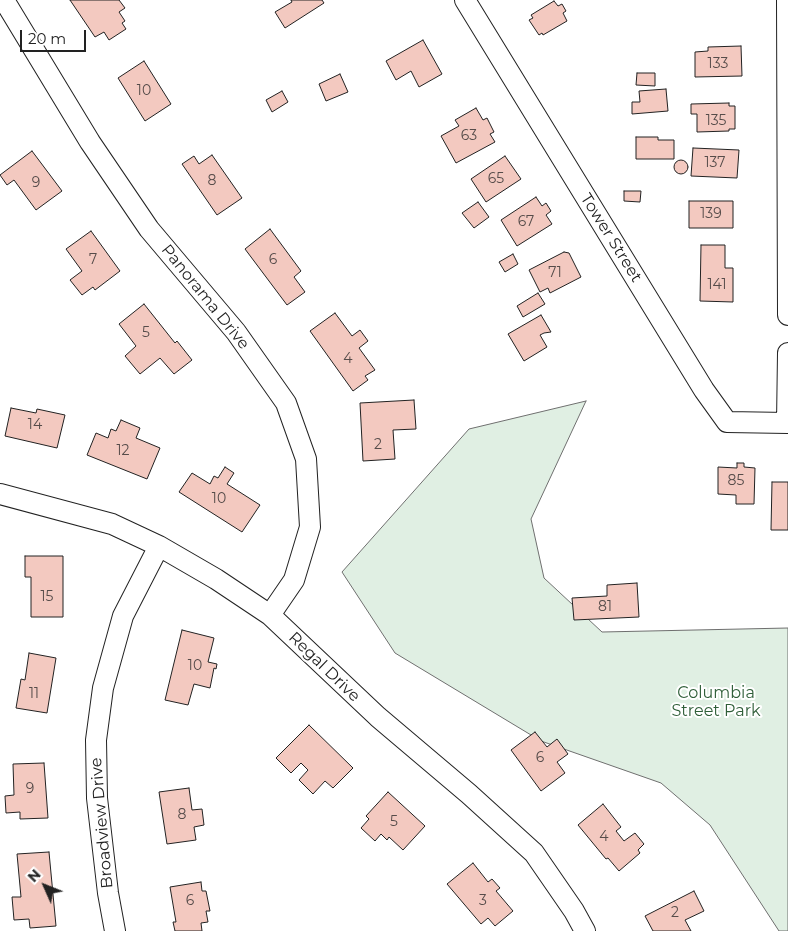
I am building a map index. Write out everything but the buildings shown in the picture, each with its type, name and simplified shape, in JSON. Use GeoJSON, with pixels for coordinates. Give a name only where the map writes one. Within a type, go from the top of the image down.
{"type":"FeatureCollection","features":[{"type":"Feature","properties":{"kind":"street","name":"Panorama Drive"},"geometry":{"type":"LineString","coordinates":[[4,0],[90,142],[149,229],[236,332],[286,403],[306,459],[310,527],[294,580],[270,615]]}},
{"type":"Feature","properties":{"kind":"street","name":"Tower Street"},"geometry":{"type":"LineString","coordinates":[[465,0],[704,390],[727,422],[788,423]]}},
{"type":"Feature","properties":{"kind":"street"},"geometry":{"type":"LineString","coordinates":[[787,0],[788,315]]}},
{"type":"Feature","properties":{"kind":"street"},"geometry":{"type":"LineString","coordinates":[[788,353],[788,423]]}},
{"type":"Feature","properties":{"kind":"street","name":"Regal Drive"},"geometry":{"type":"LineString","coordinates":[[0,494],[112,524],[159,546],[216,579],[270,615],[378,718],[469,794],[534,853],[574,911],[585,931]]}},
{"type":"Feature","properties":{"kind":"street","name":"Broadview Drive"},"geometry":{"type":"LineString","coordinates":[[115,931],[108,893],[97,798],[96,740],[103,688],[123,616],[159,546]]}},
{"type":"Feature","properties":{"kind":"green space","name":"Columbia Street Park"},"geometry":{"type":"Polygon","coordinates":[[[586,401],[531,519],[544,578],[602,632],[788,628],[788,931],[779,931],[710,825],[661,783],[541,741],[395,653],[342,572],[469,429],[586,401]]]}}]}
